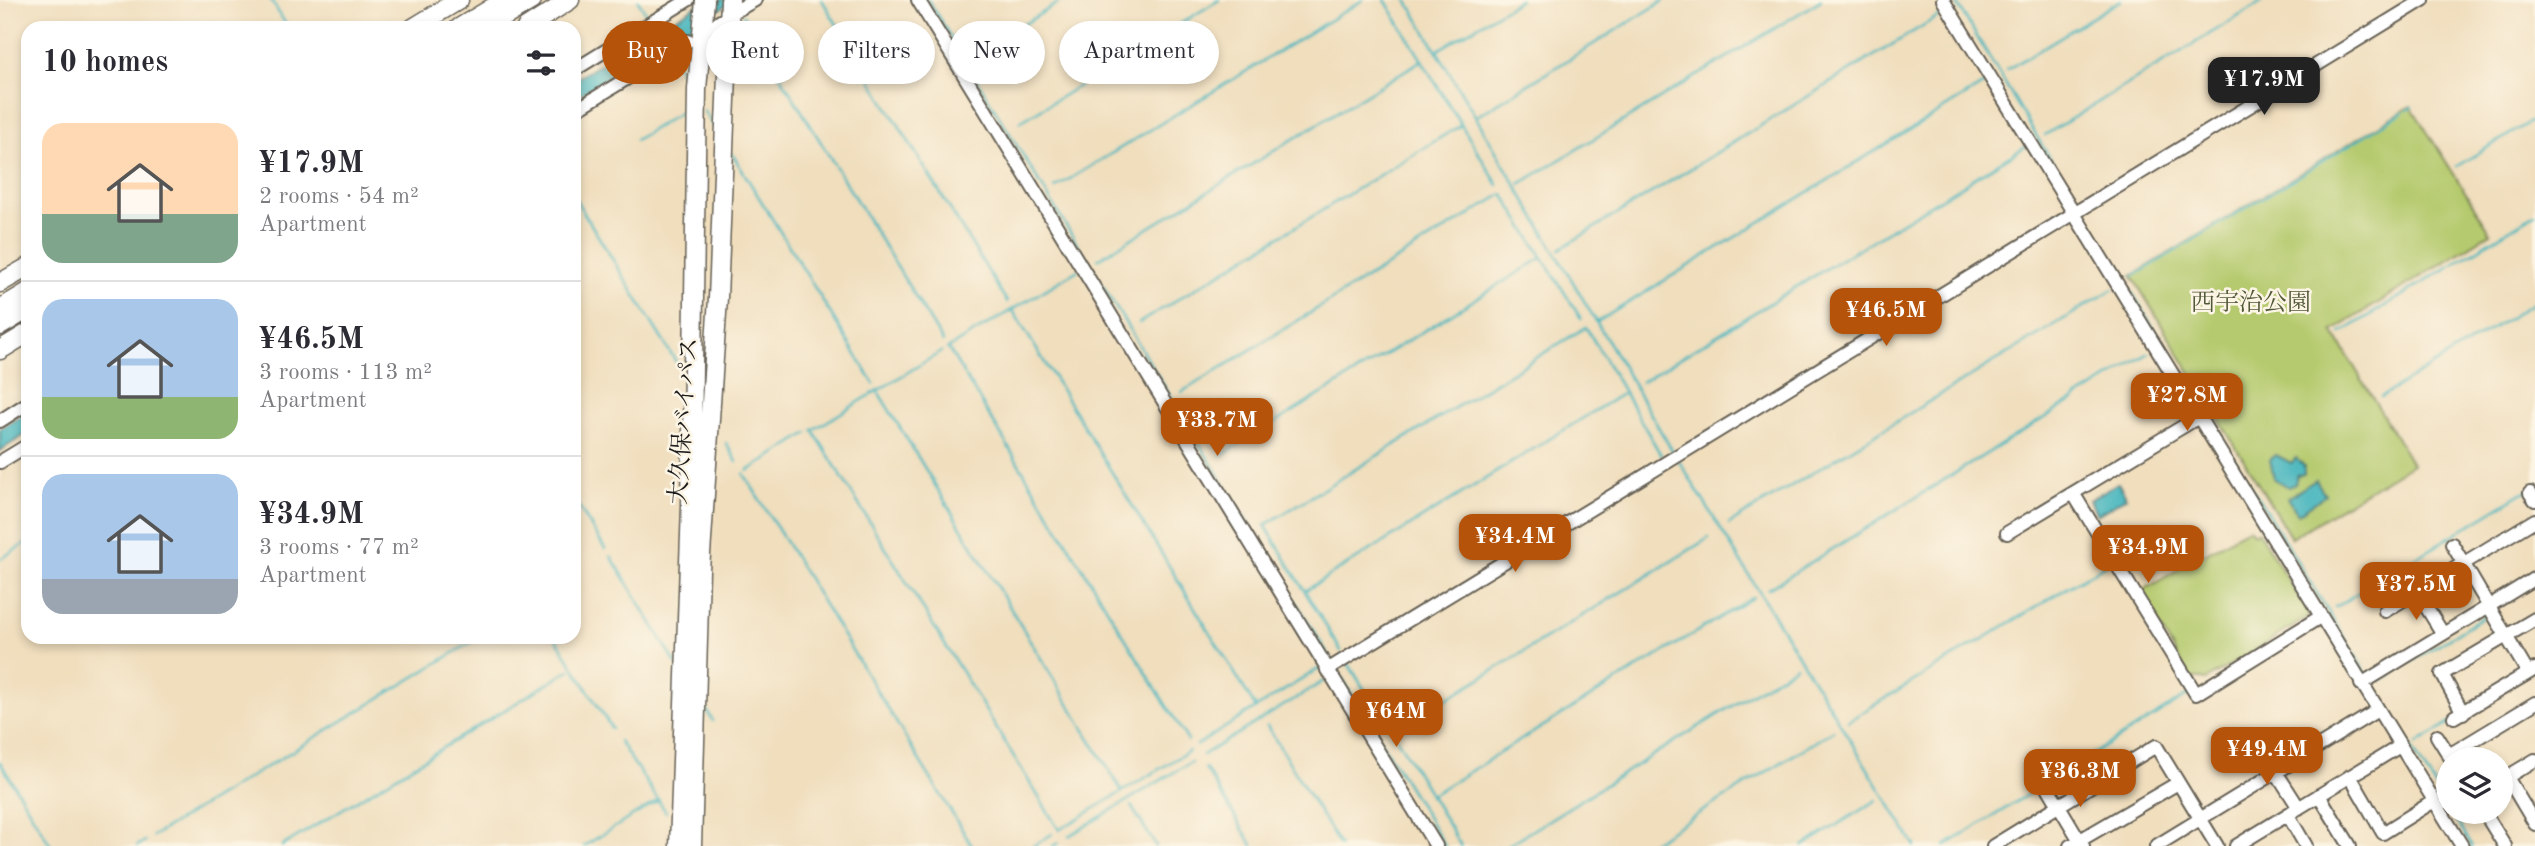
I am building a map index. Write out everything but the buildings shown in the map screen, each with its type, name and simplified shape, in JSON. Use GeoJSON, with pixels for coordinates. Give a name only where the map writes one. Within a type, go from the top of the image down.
{"type":"FeatureCollection","features":[{"type":"Feature","properties":{"kind":"highway"},"geometry":{"type":"LineString","coordinates":[[424,21],[459,0]]}},
{"type":"Feature","properties":{"kind":"highway"},"geometry":{"type":"LineString","coordinates":[[470,21],[505,0]]}},
{"type":"Feature","properties":{"kind":"highway"},"geometry":{"type":"LineString","coordinates":[[498,21],[532,0]]}},
{"type":"Feature","properties":{"kind":"highway"},"geometry":{"type":"LineString","coordinates":[[537,21],[570,0]]}},
{"type":"Feature","properties":{"kind":"highway"},"geometry":{"type":"LineString","coordinates":[[697,0],[699,31]]}},
{"type":"Feature","properties":{"kind":"highway","name":"大久保バイパス"},"geometry":{"type":"LineString","coordinates":[[686,839],[697,97],[699,31],[705,0]]}},
{"type":"Feature","properties":{"kind":"highway","name":"大久保バイパス"},"geometry":{"type":"LineString","coordinates":[[690,686],[705,482],[730,10]]}},
{"type":"Feature","properties":{"kind":"highway"},"geometry":{"type":"LineString","coordinates":[[0,283],[21,271]]}},
{"type":"Feature","properties":{"kind":"highway"},"geometry":{"type":"LineString","coordinates":[[0,309],[21,296]]}},
{"type":"Feature","properties":{"kind":"highway"},"geometry":{"type":"LineString","coordinates":[[0,326],[21,313]]}},
{"type":"Feature","properties":{"kind":"highway"},"geometry":{"type":"LineString","coordinates":[[0,350],[21,337]]}},
{"type":"Feature","properties":{"kind":"street"},"geometry":{"type":"LineString","coordinates":[[581,66],[688,0]]}},
{"type":"Feature","properties":{"kind":"street"},"geometry":{"type":"LineString","coordinates":[[581,107],[730,10],[755,0]]}},
{"type":"Feature","properties":{"kind":"street"},"geometry":{"type":"LineString","coordinates":[[918,0],[1376,736],[1436,846]]}},
{"type":"Feature","properties":{"kind":"street"},"geometry":{"type":"LineString","coordinates":[[1943,0],[2126,286],[2197,418],[2284,546],[2320,617],[2366,681],[2378,710],[2462,846]]}},
{"type":"Feature","properties":{"kind":"street"},"geometry":{"type":"LineString","coordinates":[[1332,667],[2423,0]]}},
{"type":"Feature","properties":{"kind":"street"},"geometry":{"type":"LineString","coordinates":[[0,421],[21,408]]}},
{"type":"Feature","properties":{"kind":"street"},"geometry":{"type":"LineString","coordinates":[[2007,533],[2197,418]]}},
{"type":"Feature","properties":{"kind":"street"},"geometry":{"type":"LineString","coordinates":[[0,462],[21,449]]}},
{"type":"Feature","properties":{"kind":"street"},"geometry":{"type":"LineString","coordinates":[[2073,493],[2196,694],[2320,617]]}},
{"type":"Feature","properties":{"kind":"street"},"geometry":{"type":"LineString","coordinates":[[2385,611],[2535,520]]}},
{"type":"Feature","properties":{"kind":"street"},"geometry":{"type":"LineString","coordinates":[[2452,544],[2506,636],[2531,671],[2458,715],[2442,674],[2506,636],[2535,619]]}},
{"type":"Feature","properties":{"kind":"street"},"geometry":{"type":"LineString","coordinates":[[2366,681],[2535,578]]}},
{"type":"Feature","properties":{"kind":"street"},"geometry":{"type":"LineString","coordinates":[[2417,592],[2443,634]]}},
{"type":"Feature","properties":{"kind":"street"},"geometry":{"type":"LineString","coordinates":[[2466,747],[2535,703]]}},
{"type":"Feature","properties":{"kind":"street"},"geometry":{"type":"LineString","coordinates":[[2156,846],[2378,710]]}},
{"type":"Feature","properties":{"kind":"street"},"geometry":{"type":"LineString","coordinates":[[2437,736],[2444,747]]}},
{"type":"Feature","properties":{"kind":"street"},"geometry":{"type":"LineString","coordinates":[[1993,846],[2156,746],[2217,846]]}},
{"type":"Feature","properties":{"kind":"street"},"geometry":{"type":"LineString","coordinates":[[2236,846],[2400,746]]}},
{"type":"Feature","properties":{"kind":"street"},"geometry":{"type":"LineString","coordinates":[[2262,750],[2277,772],[2306,846]]}},
{"type":"Feature","properties":{"kind":"street"},"geometry":{"type":"LineString","coordinates":[[2513,773],[2535,760]]}},
{"type":"Feature","properties":{"kind":"street"},"geometry":{"type":"LineString","coordinates":[[2350,776],[2383,833],[2434,801]]}},
{"type":"Feature","properties":{"kind":"street"},"geometry":{"type":"LineString","coordinates":[[2049,789],[2077,844],[2178,783]]}},
{"type":"Feature","properties":{"kind":"street"},"geometry":{"type":"LineString","coordinates":[[2513,792],[2535,824]]}},
{"type":"Feature","properties":{"kind":"street"},"geometry":{"type":"LineString","coordinates":[[2319,795],[2350,846]]}},
{"type":"Feature","properties":{"kind":"street"},"geometry":{"type":"LineString","coordinates":[[2491,824],[2505,846]]}},
{"type":"Feature","properties":{"kind":"street"},"geometry":{"type":"LineString","coordinates":[[2257,834],[2264,846]]}},
{"type":"Feature","properties":{"kind":"green space","name":"西宇治公園"},"geometry":{"type":"Polygon","coordinates":[[[2411,106],[2491,233],[2333,331],[2412,464],[2291,538],[2132,276],[2411,106]]]}},
{"type":"Feature","properties":{"kind":"green space"},"geometry":{"type":"Polygon","coordinates":[[[2249,528],[2254,533],[2258,531],[2310,616],[2206,680],[2189,677],[2140,592],[2249,528]]]}},
{"type":"Feature","properties":{"kind":"water"},"geometry":{"type":"Polygon","coordinates":[[[706,0],[735,0],[692,26],[692,21],[671,21],[706,0]]]}},
{"type":"Feature","properties":{"kind":"water"},"geometry":{"type":"Polygon","coordinates":[[[602,63],[602,81],[581,94],[581,76],[602,63]]]}},
{"type":"Feature","properties":{"kind":"water"},"geometry":{"type":"Polygon","coordinates":[[[21,416],[21,438],[0,451],[0,429],[21,416]]]}},
{"type":"Feature","properties":{"kind":"water"},"geometry":{"type":"Polygon","coordinates":[[[2276,455],[2291,463],[2296,458],[2304,466],[2304,474],[2297,475],[2295,484],[2288,487],[2274,479],[2270,460],[2276,455]]]}},
{"type":"Feature","properties":{"kind":"water"},"geometry":{"type":"Polygon","coordinates":[[[2316,480],[2325,495],[2298,514],[2287,498],[2316,480]]]}},
{"type":"Feature","properties":{"kind":"water"},"geometry":{"type":"Polygon","coordinates":[[[2118,483],[2126,497],[2097,515],[2089,500],[2118,483]]]}},
{"type":"Feature","properties":{"kind":"waterway"},"geometry":{"type":"LineString","coordinates":[[271,0],[284,21]]}},
{"type":"Feature","properties":{"kind":"waterway"},"geometry":{"type":"LineString","coordinates":[[638,0],[649,18]]}},
{"type":"Feature","properties":{"kind":"waterway"},"geometry":{"type":"LineString","coordinates":[[822,0],[1007,302]]}},
{"type":"Feature","properties":{"kind":"waterway"},"geometry":{"type":"LineString","coordinates":[[928,0],[1332,661]]}},
{"type":"Feature","properties":{"kind":"waterway"},"geometry":{"type":"LineString","coordinates":[[1029,21],[1063,0]]}},
{"type":"Feature","properties":{"kind":"waterway"},"geometry":{"type":"LineString","coordinates":[[1020,122],[1219,0]]}},
{"type":"Feature","properties":{"kind":"waterway"},"geometry":{"type":"LineString","coordinates":[[1055,188],[1363,0]]}},
{"type":"Feature","properties":{"kind":"waterway"},"geometry":{"type":"LineString","coordinates":[[1385,0],[1498,185]]}},
{"type":"Feature","properties":{"kind":"waterway"},"geometry":{"type":"LineString","coordinates":[[1407,0],[1673,452]]}},
{"type":"Feature","properties":{"kind":"waterway"},"geometry":{"type":"LineString","coordinates":[[1438,50],[1520,0]]}},
{"type":"Feature","properties":{"kind":"waterway"},"geometry":{"type":"LineString","coordinates":[[1477,116],[1665,0]]}},
{"type":"Feature","properties":{"kind":"waterway"},"geometry":{"type":"LineString","coordinates":[[1520,184],[1821,0]]}},
{"type":"Feature","properties":{"kind":"waterway"},"geometry":{"type":"LineString","coordinates":[[1955,0],[2079,207]]}},
{"type":"Feature","properties":{"kind":"waterway"},"geometry":{"type":"LineString","coordinates":[[2006,70],[2121,0]]}},
{"type":"Feature","properties":{"kind":"waterway"},"geometry":{"type":"LineString","coordinates":[[2045,135],[2265,0]]}},
{"type":"Feature","properties":{"kind":"waterway"},"geometry":{"type":"LineString","coordinates":[[1560,249],[1942,14]]}},
{"type":"Feature","properties":{"kind":"waterway"},"geometry":{"type":"LineString","coordinates":[[743,15],[943,342]]}},
{"type":"Feature","properties":{"kind":"waterway"},"geometry":{"type":"LineString","coordinates":[[1098,259],[1422,60]]}},
{"type":"Feature","properties":{"kind":"waterway"},"geometry":{"type":"LineString","coordinates":[[1597,322],[1986,83]]}},
{"type":"Feature","properties":{"kind":"waterway"},"geometry":{"type":"LineString","coordinates":[[687,84],[689,88]]}},
{"type":"Feature","properties":{"kind":"waterway"},"geometry":{"type":"LineString","coordinates":[[2408,110],[2413,107]]}},
{"type":"Feature","properties":{"kind":"waterway"},"geometry":{"type":"LineString","coordinates":[[635,140],[686,109]]}},
{"type":"Feature","properties":{"kind":"waterway"},"geometry":{"type":"LineString","coordinates":[[704,111],[717,132]]}},
{"type":"Feature","properties":{"kind":"waterway"},"geometry":{"type":"LineString","coordinates":[[2134,276],[2403,112]]}},
{"type":"Feature","properties":{"kind":"waterway"},"geometry":{"type":"LineString","coordinates":[[2457,166],[2535,119]]}},
{"type":"Feature","properties":{"kind":"waterway"},"geometry":{"type":"LineString","coordinates":[[1139,323],[1461,125]]}},
{"type":"Feature","properties":{"kind":"waterway"},"geometry":{"type":"LineString","coordinates":[[1641,382],[2025,147]]}},
{"type":"Feature","properties":{"kind":"waterway"},"geometry":{"type":"LineString","coordinates":[[731,152],[874,384]]}},
{"type":"Feature","properties":{"kind":"waterway"},"geometry":{"type":"LineString","coordinates":[[1503,194],[1581,319]]}},
{"type":"Feature","properties":{"kind":"waterway"},"geometry":{"type":"LineString","coordinates":[[1182,392],[1503,194]]}},
{"type":"Feature","properties":{"kind":"waterway"},"geometry":{"type":"LineString","coordinates":[[581,208],[678,365]]}},
{"type":"Feature","properties":{"kind":"waterway"},"geometry":{"type":"LineString","coordinates":[[2083,213],[2367,675]]}},
{"type":"Feature","properties":{"kind":"waterway"},"geometry":{"type":"LineString","coordinates":[[2341,333],[2535,214]]}},
{"type":"Feature","properties":{"kind":"waterway"},"geometry":{"type":"LineString","coordinates":[[1221,456],[1542,258]]}},
{"type":"Feature","properties":{"kind":"waterway"},"geometry":{"type":"LineString","coordinates":[[947,349],[1078,270]]}},
{"type":"Feature","properties":{"kind":"waterway"},"geometry":{"type":"LineString","coordinates":[[1729,524],[2113,289]]}},
{"type":"Feature","properties":{"kind":"waterway"},"geometry":{"type":"LineString","coordinates":[[2381,397],[2535,302]]}},
{"type":"Feature","properties":{"kind":"waterway"},"geometry":{"type":"LineString","coordinates":[[1012,309],[1256,708]]}},
{"type":"Feature","properties":{"kind":"waterway"},"geometry":{"type":"LineString","coordinates":[[1341,651],[1265,525],[1586,327]]}},
{"type":"Feature","properties":{"kind":"waterway"},"geometry":{"type":"LineString","coordinates":[[1587,329],[1661,455]]}},
{"type":"Feature","properties":{"kind":"waterway"},"geometry":{"type":"LineString","coordinates":[[948,348],[1188,741]]}},
{"type":"Feature","properties":{"kind":"waterway"},"geometry":{"type":"LineString","coordinates":[[813,430],[941,352]]}},
{"type":"Feature","properties":{"kind":"waterway"},"geometry":{"type":"LineString","coordinates":[[1768,589],[2149,353]]}},
{"type":"Feature","properties":{"kind":"waterway"},"geometry":{"type":"LineString","coordinates":[[877,390],[1122,791]]}},
{"type":"Feature","properties":{"kind":"waterway"},"geometry":{"type":"LineString","coordinates":[[1305,591],[1625,392]]}},
{"type":"Feature","properties":{"kind":"waterway"},"geometry":{"type":"LineString","coordinates":[[813,430],[1059,830],[1189,751]]}},
{"type":"Feature","properties":{"kind":"waterway"},"geometry":{"type":"LineString","coordinates":[[748,471],[808,433]]}},
{"type":"Feature","properties":{"kind":"waterway"},"geometry":{"type":"LineString","coordinates":[[726,443],[737,462]]}},
{"type":"Feature","properties":{"kind":"waterway"},"geometry":{"type":"LineString","coordinates":[[1679,461],[1915,846]]}},
{"type":"Feature","properties":{"kind":"waterway"},"geometry":{"type":"LineString","coordinates":[[744,474],[972,846]]}},
{"type":"Feature","properties":{"kind":"waterway"},"geometry":{"type":"LineString","coordinates":[[2335,607],[2535,485]]}},
{"type":"Feature","properties":{"kind":"waterway"},"geometry":{"type":"LineString","coordinates":[[581,510],[605,549]]}},
{"type":"Feature","properties":{"kind":"waterway"},"geometry":{"type":"LineString","coordinates":[[1393,732],[1709,538]]}},
{"type":"Feature","properties":{"kind":"waterway"},"geometry":{"type":"LineString","coordinates":[[0,559],[21,546]]}},
{"type":"Feature","properties":{"kind":"waterway"},"geometry":{"type":"LineString","coordinates":[[611,556],[677,665]]}},
{"type":"Feature","properties":{"kind":"waterway"},"geometry":{"type":"LineString","coordinates":[[1848,721],[2110,562]]}},
{"type":"Feature","properties":{"kind":"waterway"},"geometry":{"type":"LineString","coordinates":[[1430,796],[1753,597]]}},
{"type":"Feature","properties":{"kind":"waterway"},"geometry":{"type":"LineString","coordinates":[[2382,680],[2487,614]]}},
{"type":"Feature","properties":{"kind":"waterway"},"geometry":{"type":"LineString","coordinates":[[153,836],[468,644]]}},
{"type":"Feature","properties":{"kind":"waterway"},"geometry":{"type":"LineString","coordinates":[[559,644],[612,729]]}},
{"type":"Feature","properties":{"kind":"waterway"},"geometry":{"type":"LineString","coordinates":[[1348,663],[1387,726]]}},
{"type":"Feature","properties":{"kind":"waterway"},"geometry":{"type":"LineString","coordinates":[[1507,846],[1796,666]]}},
{"type":"Feature","properties":{"kind":"waterway"},"geometry":{"type":"LineString","coordinates":[[1197,745],[1320,668]]}},
{"type":"Feature","properties":{"kind":"waterway"},"geometry":{"type":"LineString","coordinates":[[282,846],[570,670]]}},
{"type":"Feature","properties":{"kind":"waterway"},"geometry":{"type":"LineString","coordinates":[[1337,670],[1445,846]]}},
{"type":"Feature","properties":{"kind":"waterway"},"geometry":{"type":"LineString","coordinates":[[1203,755],[1324,681]]}},
{"type":"Feature","properties":{"kind":"waterway"},"geometry":{"type":"LineString","coordinates":[[2372,684],[2436,788]]}},
{"type":"Feature","properties":{"kind":"waterway"},"geometry":{"type":"LineString","coordinates":[[1945,846],[2190,694]]}},
{"type":"Feature","properties":{"kind":"waterway"},"geometry":{"type":"LineString","coordinates":[[704,706],[713,721]]}},
{"type":"Feature","properties":{"kind":"waterway"},"geometry":{"type":"LineString","coordinates":[[2417,744],[2452,722]]}},
{"type":"Feature","properties":{"kind":"waterway"},"geometry":{"type":"LineString","coordinates":[[1267,726],[1340,846]]}},
{"type":"Feature","properties":{"kind":"waterway"},"geometry":{"type":"LineString","coordinates":[[1646,846],[1834,730]]}},
{"type":"Feature","properties":{"kind":"waterway"},"geometry":{"type":"LineString","coordinates":[[1393,732],[1461,846]]}},
{"type":"Feature","properties":{"kind":"waterway"},"geometry":{"type":"LineString","coordinates":[[619,741],[666,812]]}},
{"type":"Feature","properties":{"kind":"waterway"},"geometry":{"type":"LineString","coordinates":[[0,762],[51,846]]}},
{"type":"Feature","properties":{"kind":"waterway"},"geometry":{"type":"LineString","coordinates":[[1069,836],[1191,762]]}},
{"type":"Feature","properties":{"kind":"waterway"},"geometry":{"type":"LineString","coordinates":[[1205,768],[1253,846]]}},
{"type":"Feature","properties":{"kind":"waterway"},"geometry":{"type":"LineString","coordinates":[[584,846],[659,800]]}},
{"type":"Feature","properties":{"kind":"waterway"},"geometry":{"type":"LineString","coordinates":[[1803,846],[1877,800]]}},
{"type":"Feature","properties":{"kind":"waterway"},"geometry":{"type":"LineString","coordinates":[[1131,806],[1156,846]]}},
{"type":"Feature","properties":{"kind":"waterway"},"geometry":{"type":"LineString","coordinates":[[2458,824],[2472,846]]}},
{"type":"Feature","properties":{"kind":"waterway"},"geometry":{"type":"LineString","coordinates":[[1033,846],[1052,834]]}},
{"type":"Feature","properties":{"kind":"waterway"},"geometry":{"type":"LineString","coordinates":[[137,846],[145,841]]}},
{"type":"Feature","properties":{"kind":"waterway"},"geometry":{"type":"LineString","coordinates":[[1053,846],[1058,843]]}}]}
